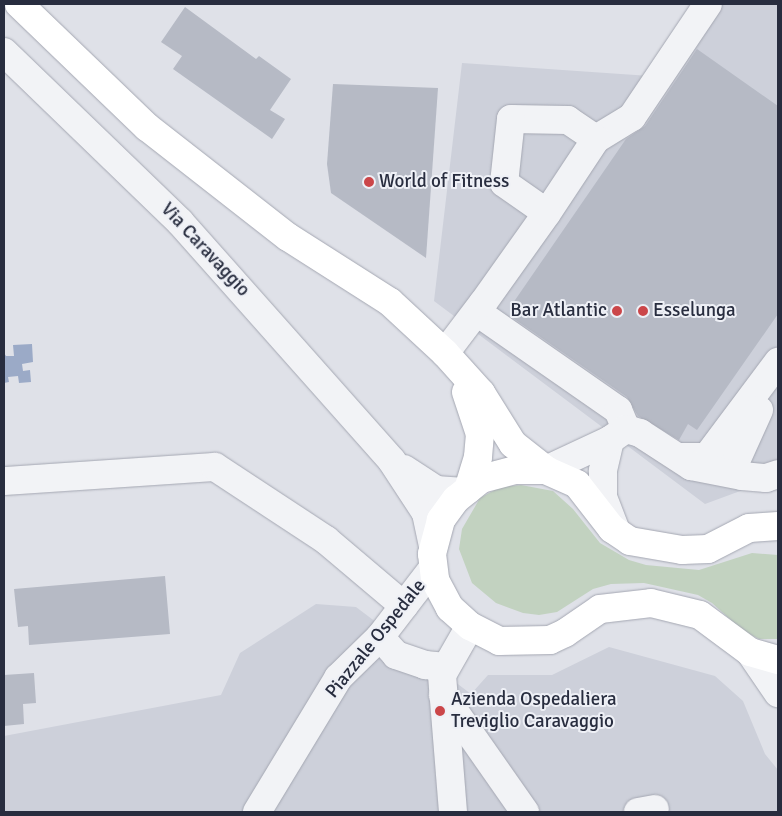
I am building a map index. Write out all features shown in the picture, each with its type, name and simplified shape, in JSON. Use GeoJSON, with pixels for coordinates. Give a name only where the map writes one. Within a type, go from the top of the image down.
{"type":"FeatureCollection","features":[{"type":"Feature","properties":{"kind":"main road"},"geometry":{"type":"LineString","coordinates":[[20,4],[148,128],[303,247],[390,302],[446,355],[481,393],[513,444],[546,470]]}},
{"type":"Feature","properties":{"kind":"main road"},"geometry":{"type":"LineString","coordinates":[[446,355],[473,408],[480,434],[478,457],[466,490]]}},
{"type":"Feature","properties":{"kind":"main road"},"geometry":{"type":"LineString","coordinates":[[433,558],[441,520],[466,490],[492,474],[515,470],[546,470],[560,474],[586,492],[617,533],[630,541],[682,550],[708,549],[749,528],[778,526]]}},
{"type":"Feature","properties":{"kind":"main road","name":"Via Caravaggio"},"geometry":{"type":"LineString","coordinates":[[433,558],[444,600],[470,626],[499,641],[540,642],[565,634],[600,609],[651,602],[700,615],[750,652],[778,660]]}},
{"type":"Feature","properties":{"kind":"street"},"geometry":{"type":"LineString","coordinates":[[446,355],[596,139],[632,117],[708,4]]}},
{"type":"Feature","properties":{"kind":"street","name":"Via Caravaggio"},"geometry":{"type":"LineString","coordinates":[[4,52],[180,222],[392,461],[421,504],[433,558]]}},
{"type":"Feature","properties":{"kind":"street"},"geometry":{"type":"LineString","coordinates":[[546,213],[504,183],[511,119],[568,120],[596,139]]}},
{"type":"Feature","properties":{"kind":"street"},"geometry":{"type":"LineString","coordinates":[[476,312],[618,410],[618,434],[603,471],[603,497],[608,517],[617,533]]}},
{"type":"Feature","properties":{"kind":"street"},"geometry":{"type":"LineString","coordinates":[[680,461],[707,457],[778,362]]}},
{"type":"Feature","properties":{"kind":"street"},"geometry":{"type":"LineString","coordinates":[[736,460],[759,410],[777,401]]}},
{"type":"Feature","properties":{"kind":"street"},"geometry":{"type":"LineString","coordinates":[[546,470],[618,434],[640,433],[680,461],[742,476],[766,478],[778,474]]}},
{"type":"Feature","properties":{"kind":"street"},"geometry":{"type":"LineString","coordinates":[[680,461],[724,458],[763,464],[778,460]]}},
{"type":"Feature","properties":{"kind":"street","name":"Via Caravaggio"},"geometry":{"type":"LineString","coordinates":[[392,461],[436,490],[466,490]]}},
{"type":"Feature","properties":{"kind":"street"},"geometry":{"type":"LineString","coordinates":[[4,482],[215,467],[326,540],[404,606]]}},
{"type":"Feature","properties":{"kind":"street","name":"Piazzale Ospedale"},"geometry":{"type":"LineString","coordinates":[[257,812],[338,678],[345,656],[380,637],[404,606],[433,558]]}},
{"type":"Feature","properties":{"kind":"street"},"geometry":{"type":"LineString","coordinates":[[453,812],[442,676],[470,626]]}},
{"type":"Feature","properties":{"kind":"street"},"geometry":{"type":"LineString","coordinates":[[380,637],[396,655],[425,665],[446,667]]}},
{"type":"Feature","properties":{"kind":"street"},"geometry":{"type":"LineString","coordinates":[[750,652],[778,692]]}},
{"type":"Feature","properties":{"kind":"street"},"geometry":{"type":"LineString","coordinates":[[443,696],[525,812]]}},
{"type":"Feature","properties":{"kind":"street"},"geometry":{"type":"LineString","coordinates":[[489,759],[507,812]]}},
{"type":"Feature","properties":{"kind":"shaded area"},"geometry":{"type":"Polygon","coordinates":[[[699,4],[778,4],[778,486],[751,487],[705,504],[434,301],[462,63],[650,76],[699,4]]]}},
{"type":"Feature","properties":{"kind":"shaded area","name":"Azienda Ospedaliera Treviglio Caravaggio"},"geometry":{"type":"Polygon","coordinates":[[[316,604],[356,607],[471,694],[488,675],[552,675],[609,647],[715,676],[743,701],[765,754],[778,770],[778,812],[4,812],[4,736],[221,695],[240,653],[316,604]]]}},
{"type":"Feature","properties":{"kind":"green space"},"geometry":{"type":"Polygon","coordinates":[[[521,485],[553,491],[573,509],[600,543],[629,560],[646,565],[699,570],[752,553],[778,555],[778,639],[759,639],[743,631],[712,603],[698,595],[644,583],[611,584],[593,589],[557,612],[539,615],[523,613],[496,603],[472,583],[459,549],[462,529],[480,498],[500,487],[521,485]]]}},
{"type":"Feature","properties":{"kind":"water"},"geometry":{"type":"Polygon","coordinates":[[[32,344],[33,362],[22,364],[23,371],[30,370],[31,382],[19,383],[18,376],[8,377],[9,382],[4,383],[4,353],[6,356],[14,356],[13,345],[32,344]]]}},
{"type":"Feature","properties":{"kind":"building"},"geometry":{"type":"Polygon","coordinates":[[[185,7],[256,59],[259,56],[291,79],[270,110],[285,119],[272,139],[173,69],[182,56],[161,42],[185,7]]]}},
{"type":"Feature","properties":{"kind":"building"},"geometry":{"type":"Polygon","coordinates":[[[697,49],[778,106],[778,314],[697,430],[688,424],[679,440],[638,416],[627,397],[513,318],[520,308],[513,303],[626,139],[645,126],[697,49]]]}},
{"type":"Feature","properties":{"kind":"building"},"geometry":{"type":"Polygon","coordinates":[[[333,84],[438,88],[426,258],[331,193],[327,164],[333,84]]]}},
{"type":"Feature","properties":{"kind":"building"},"geometry":{"type":"Polygon","coordinates":[[[165,576],[170,634],[29,645],[28,626],[18,627],[14,589],[165,576]]]}},
{"type":"Feature","properties":{"kind":"building"},"geometry":{"type":"Polygon","coordinates":[[[34,673],[36,703],[23,704],[24,724],[4,726],[4,675],[34,673]]]}},
{"type":"Feature","properties":{"kind":"place","name":"World of Fitness"},"geometry":{"type":"Point","coordinates":[369,182]}},
{"type":"Feature","properties":{"kind":"place","name":"Bar Atlantic"},"geometry":{"type":"Point","coordinates":[617,311]}},
{"type":"Feature","properties":{"kind":"place","name":"Esselunga"},"geometry":{"type":"Point","coordinates":[643,311]}},
{"type":"Feature","properties":{"kind":"place","name":"Azienda Ospedaliera Treviglio Caravaggio"},"geometry":{"type":"Point","coordinates":[440,711]}}]}
